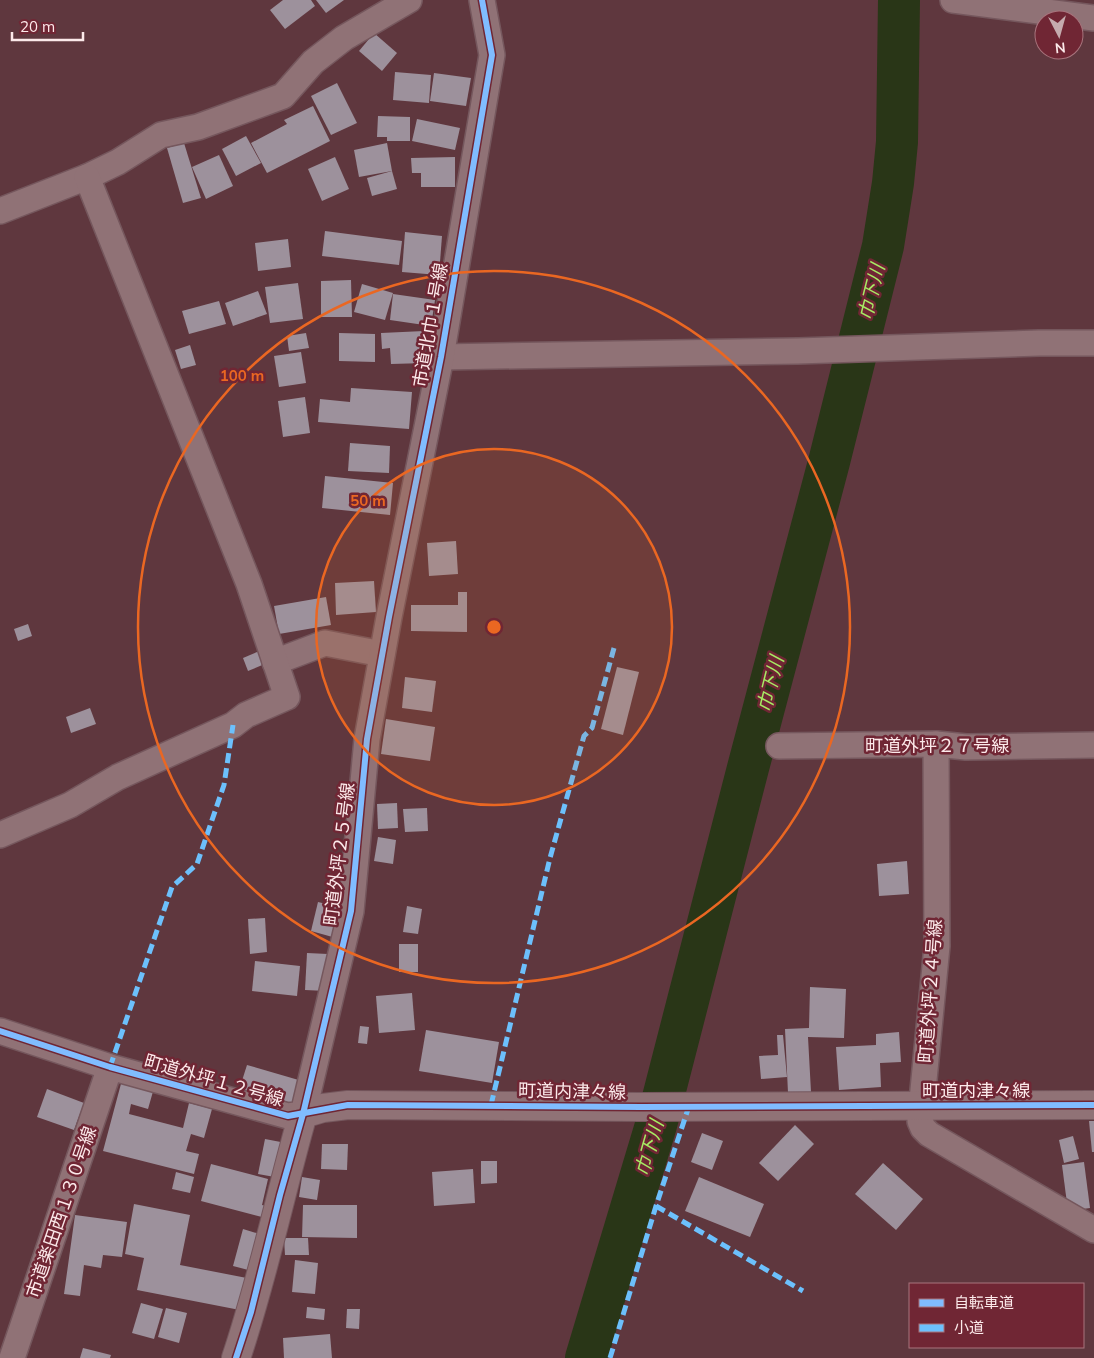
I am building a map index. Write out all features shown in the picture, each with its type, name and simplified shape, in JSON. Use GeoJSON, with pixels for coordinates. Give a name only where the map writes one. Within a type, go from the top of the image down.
{"type":"FeatureCollection","features":[{"type":"Feature","properties":{"kind":"street"},"geometry":{"type":"LineString","coordinates":[[0,211],[87,177],[118,162],[161,135],[198,127],[283,96],[313,62],[344,38],[408,0]]}},
{"type":"Feature","properties":{"kind":"street","name":"市道北巾１号線"},"geometry":{"type":"LineString","coordinates":[[382,654],[441,357],[492,55],[482,0]]}},
{"type":"Feature","properties":{"kind":"street"},"geometry":{"type":"LineString","coordinates":[[953,0],[1094,18]]}},
{"type":"Feature","properties":{"kind":"street"},"geometry":{"type":"LineString","coordinates":[[0,835],[70,805],[118,778],[233,725],[246,715],[287,697],[249,584],[87,177]]}},
{"type":"Feature","properties":{"kind":"street"},"geometry":{"type":"LineString","coordinates":[[441,357],[1094,343]]}},
{"type":"Feature","properties":{"kind":"street"},"geometry":{"type":"LineString","coordinates":[[275,662],[325,643],[382,654]]}},
{"type":"Feature","properties":{"kind":"street","name":"町道外坪２５号線"},"geometry":{"type":"LineString","coordinates":[[303,1114],[351,911],[367,739],[382,654]]}},
{"type":"Feature","properties":{"kind":"street","name":"町道外坪２７号線"},"geometry":{"type":"LineString","coordinates":[[779,746],[936,744],[966,747],[1094,745]]}},
{"type":"Feature","properties":{"kind":"street","name":"町道外坪２４号線"},"geometry":{"type":"LineString","coordinates":[[936,744],[937,946],[920,1105],[920,1121],[923,1128],[929,1134],[1094,1230]]}},
{"type":"Feature","properties":{"kind":"street","name":"町道外坪１２号線"},"geometry":{"type":"LineString","coordinates":[[0,1031],[114,1068],[288,1116],[303,1114]]}},
{"type":"Feature","properties":{"kind":"street","name":"市道楽田西１３０号線"},"geometry":{"type":"LineString","coordinates":[[12,1358],[114,1068]]}},
{"type":"Feature","properties":{"kind":"street","name":"町道内津々線"},"geometry":{"type":"LineString","coordinates":[[303,1114],[323,1108],[348,1105],[641,1107],[1094,1105]]}},
{"type":"Feature","properties":{"kind":"street"},"geometry":{"type":"LineString","coordinates":[[236,1358],[252,1312],[280,1195],[303,1114]]}},
{"type":"Feature","properties":{"kind":"building"},"geometry":{"type":"Polygon","coordinates":[[[283,0],[311,0],[315,6],[285,29],[270,10],[283,0]]]}},
{"type":"Feature","properties":{"kind":"building"},"geometry":{"type":"Polygon","coordinates":[[[316,0],[344,0],[326,13],[316,0]]]}},
{"type":"Feature","properties":{"kind":"building"},"geometry":{"type":"Polygon","coordinates":[[[374,33],[397,53],[382,71],[359,51],[374,33]]]}},
{"type":"Feature","properties":{"kind":"building"},"geometry":{"type":"Polygon","coordinates":[[[395,72],[431,75],[429,103],[393,100],[395,72]]]}},
{"type":"Feature","properties":{"kind":"building"},"geometry":{"type":"Polygon","coordinates":[[[434,73],[471,78],[466,106],[430,101],[434,73]]]}},
{"type":"Feature","properties":{"kind":"building"},"geometry":{"type":"Polygon","coordinates":[[[337,83],[357,123],[331,135],[311,96],[337,83]]]}},
{"type":"Feature","properties":{"kind":"building"},"geometry":{"type":"Polygon","coordinates":[[[313,106],[330,141],[267,173],[251,143],[287,124],[284,120],[313,106]]]}},
{"type":"Feature","properties":{"kind":"building"},"geometry":{"type":"Polygon","coordinates":[[[378,116],[410,117],[410,141],[387,141],[387,137],[377,137],[378,116]]]}},
{"type":"Feature","properties":{"kind":"building"},"geometry":{"type":"Polygon","coordinates":[[[417,119],[460,128],[455,150],[412,141],[417,119]]]}},
{"type":"Feature","properties":{"kind":"building"},"geometry":{"type":"Polygon","coordinates":[[[246,136],[261,163],[236,176],[222,149],[246,136]]]}},
{"type":"Feature","properties":{"kind":"building"},"geometry":{"type":"Polygon","coordinates":[[[184,143],[201,198],[183,203],[167,148],[184,143]]]}},
{"type":"Feature","properties":{"kind":"building"},"geometry":{"type":"Polygon","coordinates":[[[387,143],[392,171],[359,177],[354,150],[387,143]]]}},
{"type":"Feature","properties":{"kind":"building"},"geometry":{"type":"Polygon","coordinates":[[[219,155],[233,186],[206,199],[192,167],[219,155]]]}},
{"type":"Feature","properties":{"kind":"building"},"geometry":{"type":"Polygon","coordinates":[[[335,157],[349,189],[322,201],[308,169],[335,157]]]}},
{"type":"Feature","properties":{"kind":"building"},"geometry":{"type":"Polygon","coordinates":[[[455,157],[455,187],[421,187],[421,173],[412,173],[411,158],[455,157]]]}},
{"type":"Feature","properties":{"kind":"building"},"geometry":{"type":"Polygon","coordinates":[[[392,171],[397,189],[372,196],[367,178],[392,171]]]}},
{"type":"Feature","properties":{"kind":"building"},"geometry":{"type":"Polygon","coordinates":[[[325,231],[402,241],[399,265],[322,256],[325,231]]]}},
{"type":"Feature","properties":{"kind":"building"},"geometry":{"type":"Polygon","coordinates":[[[405,232],[442,236],[439,275],[402,272],[405,232]]]}},
{"type":"Feature","properties":{"kind":"building"},"geometry":{"type":"Polygon","coordinates":[[[288,239],[291,267],[258,271],[255,243],[288,239]]]}},
{"type":"Feature","properties":{"kind":"building"},"geometry":{"type":"Polygon","coordinates":[[[351,280],[352,317],[321,317],[321,281],[351,280]]]}},
{"type":"Feature","properties":{"kind":"building"},"geometry":{"type":"Polygon","coordinates":[[[298,283],[303,319],[270,323],[265,287],[298,283]]]}},
{"type":"Feature","properties":{"kind":"building"},"geometry":{"type":"Polygon","coordinates":[[[362,284],[393,293],[385,320],[354,312],[362,284]]]}},
{"type":"Feature","properties":{"kind":"building"},"geometry":{"type":"Polygon","coordinates":[[[258,291],[267,314],[233,326],[225,303],[258,291]]]}},
{"type":"Feature","properties":{"kind":"building"},"geometry":{"type":"Polygon","coordinates":[[[393,294],[435,300],[431,326],[390,320],[393,294]]]}},
{"type":"Feature","properties":{"kind":"building"},"geometry":{"type":"Polygon","coordinates":[[[219,301],[226,324],[189,334],[182,311],[219,301]]]}},
{"type":"Feature","properties":{"kind":"building"},"geometry":{"type":"Polygon","coordinates":[[[424,331],[426,363],[391,364],[390,348],[382,349],[381,333],[424,331]]]}},
{"type":"Feature","properties":{"kind":"building"},"geometry":{"type":"Polygon","coordinates":[[[306,333],[309,348],[289,351],[287,336],[306,333]]]}},
{"type":"Feature","properties":{"kind":"building"},"geometry":{"type":"Polygon","coordinates":[[[339,333],[375,334],[375,362],[339,361],[339,333]]]}},
{"type":"Feature","properties":{"kind":"building"},"geometry":{"type":"Polygon","coordinates":[[[190,345],[196,365],[181,369],[175,350],[190,345]]]}},
{"type":"Feature","properties":{"kind":"building"},"geometry":{"type":"Polygon","coordinates":[[[301,352],[306,383],[279,387],[274,356],[301,352]]]}},
{"type":"Feature","properties":{"kind":"building"},"geometry":{"type":"Polygon","coordinates":[[[351,388],[412,392],[409,429],[318,422],[320,399],[350,402],[351,388]]]}},
{"type":"Feature","properties":{"kind":"building"},"geometry":{"type":"Polygon","coordinates":[[[305,397],[310,433],[283,437],[278,401],[305,397]]]}},
{"type":"Feature","properties":{"kind":"building"},"geometry":{"type":"Polygon","coordinates":[[[350,443],[390,446],[389,473],[348,471],[350,443]]]}},
{"type":"Feature","properties":{"kind":"building"},"geometry":{"type":"Polygon","coordinates":[[[325,476],[393,483],[390,515],[322,508],[325,476]]]}},
{"type":"Feature","properties":{"kind":"building"},"geometry":{"type":"Polygon","coordinates":[[[456,541],[458,574],[429,576],[427,543],[456,541]]]}},
{"type":"Feature","properties":{"kind":"building"},"geometry":{"type":"Polygon","coordinates":[[[374,581],[376,612],[336,615],[335,583],[374,581]]]}},
{"type":"Feature","properties":{"kind":"building"},"geometry":{"type":"Polygon","coordinates":[[[458,592],[467,592],[467,632],[411,631],[411,605],[458,605],[458,592]]]}},
{"type":"Feature","properties":{"kind":"building"},"geometry":{"type":"Polygon","coordinates":[[[326,597],[331,625],[279,634],[274,606],[326,597]]]}},
{"type":"Feature","properties":{"kind":"building"},"geometry":{"type":"Polygon","coordinates":[[[28,624],[32,636],[18,641],[14,629],[28,624]]]}},
{"type":"Feature","properties":{"kind":"building"},"geometry":{"type":"Polygon","coordinates":[[[262,650],[267,663],[248,671],[243,658],[262,650]]]}},
{"type":"Feature","properties":{"kind":"building"},"geometry":{"type":"Polygon","coordinates":[[[617,667],[639,672],[623,735],[601,729],[617,667]]]}},
{"type":"Feature","properties":{"kind":"building"},"geometry":{"type":"Polygon","coordinates":[[[405,677],[436,681],[432,712],[402,708],[405,677]]]}},
{"type":"Feature","properties":{"kind":"building"},"geometry":{"type":"Polygon","coordinates":[[[90,708],[96,724],[71,733],[66,717],[90,708]]]}},
{"type":"Feature","properties":{"kind":"building"},"geometry":{"type":"Polygon","coordinates":[[[386,719],[435,727],[430,761],[381,754],[386,719]]]}},
{"type":"Feature","properties":{"kind":"building"},"geometry":{"type":"Polygon","coordinates":[[[397,803],[398,828],[378,829],[377,804],[397,803]]]}},
{"type":"Feature","properties":{"kind":"building"},"geometry":{"type":"Polygon","coordinates":[[[427,808],[428,831],[405,832],[403,809],[427,808]]]}},
{"type":"Feature","properties":{"kind":"building"},"geometry":{"type":"Polygon","coordinates":[[[378,837],[396,840],[393,864],[374,861],[378,837]]]}},
{"type":"Feature","properties":{"kind":"building"},"geometry":{"type":"Polygon","coordinates":[[[907,861],[909,894],[879,896],[877,864],[907,861]]]}},
{"type":"Feature","properties":{"kind":"building"},"geometry":{"type":"Polygon","coordinates":[[[318,902],[343,908],[336,938],[311,931],[318,902]]]}},
{"type":"Feature","properties":{"kind":"building"},"geometry":{"type":"Polygon","coordinates":[[[407,906],[422,909],[418,934],[403,932],[407,906]]]}},
{"type":"Feature","properties":{"kind":"building"},"geometry":{"type":"Polygon","coordinates":[[[265,918],[267,952],[250,954],[248,919],[265,918]]]}},
{"type":"Feature","properties":{"kind":"building"},"geometry":{"type":"Polygon","coordinates":[[[399,944],[418,944],[418,972],[399,972],[399,944]]]}},
{"type":"Feature","properties":{"kind":"building"},"geometry":{"type":"Polygon","coordinates":[[[307,953],[328,954],[326,991],[305,990],[307,953]]]}},
{"type":"Feature","properties":{"kind":"building"},"geometry":{"type":"Polygon","coordinates":[[[255,961],[300,966],[297,996],[252,991],[255,961]]]}},
{"type":"Feature","properties":{"kind":"building"},"geometry":{"type":"Polygon","coordinates":[[[810,987],[846,989],[844,1038],[808,1037],[811,1092],[788,1093],[785,1029],[809,1028],[810,987]]]}},
{"type":"Feature","properties":{"kind":"building"},"geometry":{"type":"Polygon","coordinates":[[[412,993],[415,1030],[379,1033],[376,996],[412,993]]]}},
{"type":"Feature","properties":{"kind":"building"},"geometry":{"type":"Polygon","coordinates":[[[360,1026],[369,1027],[367,1044],[358,1043],[360,1026]]]}},
{"type":"Feature","properties":{"kind":"building"},"geometry":{"type":"Polygon","coordinates":[[[426,1030],[499,1042],[492,1083],[419,1071],[426,1030]]]}},
{"type":"Feature","properties":{"kind":"building"},"geometry":{"type":"Polygon","coordinates":[[[899,1032],[901,1062],[880,1063],[881,1087],[839,1090],[836,1047],[876,1045],[876,1034],[899,1032]]]}},
{"type":"Feature","properties":{"kind":"building"},"geometry":{"type":"Polygon","coordinates":[[[777,1035],[783,1035],[787,1077],[761,1079],[759,1056],[778,1055],[777,1035]]]}},
{"type":"Feature","properties":{"kind":"building"},"geometry":{"type":"Polygon","coordinates":[[[247,1065],[302,1081],[295,1106],[239,1090],[247,1065]]]}},
{"type":"Feature","properties":{"kind":"building"},"geometry":{"type":"Polygon","coordinates":[[[122,1080],[154,1088],[148,1109],[131,1104],[129,1114],[183,1128],[189,1103],[212,1109],[204,1138],[191,1134],[186,1151],[199,1154],[194,1174],[103,1151],[122,1080]]]}},
{"type":"Feature","properties":{"kind":"building"},"geometry":{"type":"Polygon","coordinates":[[[47,1089],[84,1103],[74,1130],[37,1117],[47,1089]]]}},
{"type":"Feature","properties":{"kind":"building"},"geometry":{"type":"Polygon","coordinates":[[[1089,1121],[1094,1121],[1094,1152],[1092,1152],[1089,1121]]]}},
{"type":"Feature","properties":{"kind":"building"},"geometry":{"type":"Polygon","coordinates":[[[795,1125],[814,1144],[778,1181],[759,1163],[795,1125]]]}},
{"type":"Feature","properties":{"kind":"building"},"geometry":{"type":"Polygon","coordinates":[[[702,1133],[723,1141],[712,1170],[691,1162],[702,1133]]]}},
{"type":"Feature","properties":{"kind":"building"},"geometry":{"type":"Polygon","coordinates":[[[1073,1136],[1079,1159],[1064,1163],[1059,1140],[1073,1136]]]}},
{"type":"Feature","properties":{"kind":"building"},"geometry":{"type":"Polygon","coordinates":[[[265,1139],[286,1143],[280,1178],[258,1174],[265,1139]]]}},
{"type":"Feature","properties":{"kind":"building"},"geometry":{"type":"Polygon","coordinates":[[[322,1144],[348,1144],[347,1170],[321,1169],[322,1144]]]}},
{"type":"Feature","properties":{"kind":"building"},"geometry":{"type":"Polygon","coordinates":[[[481,1161],[497,1161],[497,1183],[481,1184],[481,1161]]]}},
{"type":"Feature","properties":{"kind":"building"},"geometry":{"type":"Polygon","coordinates":[[[1084,1162],[1090,1208],[1068,1211],[1062,1165],[1084,1162]]]}},
{"type":"Feature","properties":{"kind":"building"},"geometry":{"type":"Polygon","coordinates":[[[883,1163],[923,1199],[896,1230],[855,1194],[883,1163]]]}},
{"type":"Feature","properties":{"kind":"building"},"geometry":{"type":"Polygon","coordinates":[[[211,1164],[268,1179],[262,1205],[275,1208],[270,1226],[260,1223],[262,1217],[201,1201],[211,1164]]]}},
{"type":"Feature","properties":{"kind":"building"},"geometry":{"type":"Polygon","coordinates":[[[473,1169],[475,1203],[434,1206],[432,1172],[473,1169]]]}},
{"type":"Feature","properties":{"kind":"building"},"geometry":{"type":"Polygon","coordinates":[[[176,1172],[194,1177],[190,1193],[172,1189],[176,1172]]]}},
{"type":"Feature","properties":{"kind":"building"},"geometry":{"type":"Polygon","coordinates":[[[302,1177],[320,1180],[317,1200],[299,1197],[302,1177]]]}},
{"type":"Feature","properties":{"kind":"building"},"geometry":{"type":"Polygon","coordinates":[[[699,1177],[764,1204],[750,1237],[685,1211],[699,1177]]]}},
{"type":"Feature","properties":{"kind":"building"},"geometry":{"type":"Polygon","coordinates":[[[134,1204],[190,1215],[180,1265],[252,1279],[245,1311],[137,1290],[144,1258],[125,1254],[134,1204]]]}},
{"type":"Feature","properties":{"kind":"building"},"geometry":{"type":"Polygon","coordinates":[[[303,1205],[357,1205],[357,1238],[302,1237],[303,1205]]]}},
{"type":"Feature","properties":{"kind":"building"},"geometry":{"type":"Polygon","coordinates":[[[75,1215],[127,1222],[122,1257],[103,1255],[101,1268],[84,1265],[80,1296],[64,1294],[75,1215]]]}},
{"type":"Feature","properties":{"kind":"building"},"geometry":{"type":"Polygon","coordinates":[[[243,1229],[266,1236],[256,1272],[233,1266],[243,1229]]]}},
{"type":"Feature","properties":{"kind":"building"},"geometry":{"type":"Polygon","coordinates":[[[284,1238],[308,1238],[309,1255],[285,1255],[284,1238]]]}},
{"type":"Feature","properties":{"kind":"building"},"geometry":{"type":"Polygon","coordinates":[[[295,1260],[318,1263],[315,1294],[292,1292],[295,1260]]]}},
{"type":"Feature","properties":{"kind":"building"},"geometry":{"type":"Polygon","coordinates":[[[141,1303],[163,1309],[154,1339],[132,1333],[141,1303]]]}},
{"type":"Feature","properties":{"kind":"building"},"geometry":{"type":"Polygon","coordinates":[[[307,1307],[325,1309],[324,1320],[306,1318],[307,1307]]]}},
{"type":"Feature","properties":{"kind":"building"},"geometry":{"type":"Polygon","coordinates":[[[166,1308],[187,1313],[179,1343],[158,1337],[166,1308]]]}},
{"type":"Feature","properties":{"kind":"building"},"geometry":{"type":"Polygon","coordinates":[[[347,1309],[360,1309],[359,1329],[346,1328],[347,1309]]]}},
{"type":"Feature","properties":{"kind":"building"},"geometry":{"type":"Polygon","coordinates":[[[330,1334],[332,1358],[284,1358],[283,1338],[330,1334]]]}},
{"type":"Feature","properties":{"kind":"building"},"geometry":{"type":"Polygon","coordinates":[[[83,1348],[111,1355],[110,1358],[80,1358],[83,1348]]]}},
{"type":"Feature","properties":{"kind":"waterway","name":"巾下川"},"geometry":{"type":"LineString","coordinates":[[586,1358],[656,1125],[829,462],[883,246],[893,183],[897,142],[899,0]]}},
{"type":"Feature","properties":{"kind":"marked path"},"geometry":{"type":"LineString","coordinates":[[491,1105],[550,858],[584,736],[592,728],[614,648]]}},
{"type":"Feature","properties":{"kind":"marked path"},"geometry":{"type":"LineString","coordinates":[[110,1067],[172,887],[197,864],[224,785],[233,725]]}},
{"type":"Feature","properties":{"kind":"marked path"},"geometry":{"type":"LineString","coordinates":[[610,1358],[656,1206],[689,1106]]}},
{"type":"Feature","properties":{"kind":"marked path"},"geometry":{"type":"LineString","coordinates":[[656,1206],[803,1291]]}},
{"type":"Feature","properties":{"kind":"cycle path"},"geometry":{"type":"LineString","coordinates":[[236,1358],[251,1312],[280,1195],[303,1114],[351,911],[367,739],[389,617],[441,357],[492,55],[482,0]]}},
{"type":"Feature","properties":{"kind":"cycle path"},"geometry":{"type":"LineString","coordinates":[[0,1031],[110,1067],[288,1116],[348,1105],[641,1107],[1094,1105]]}}]}
